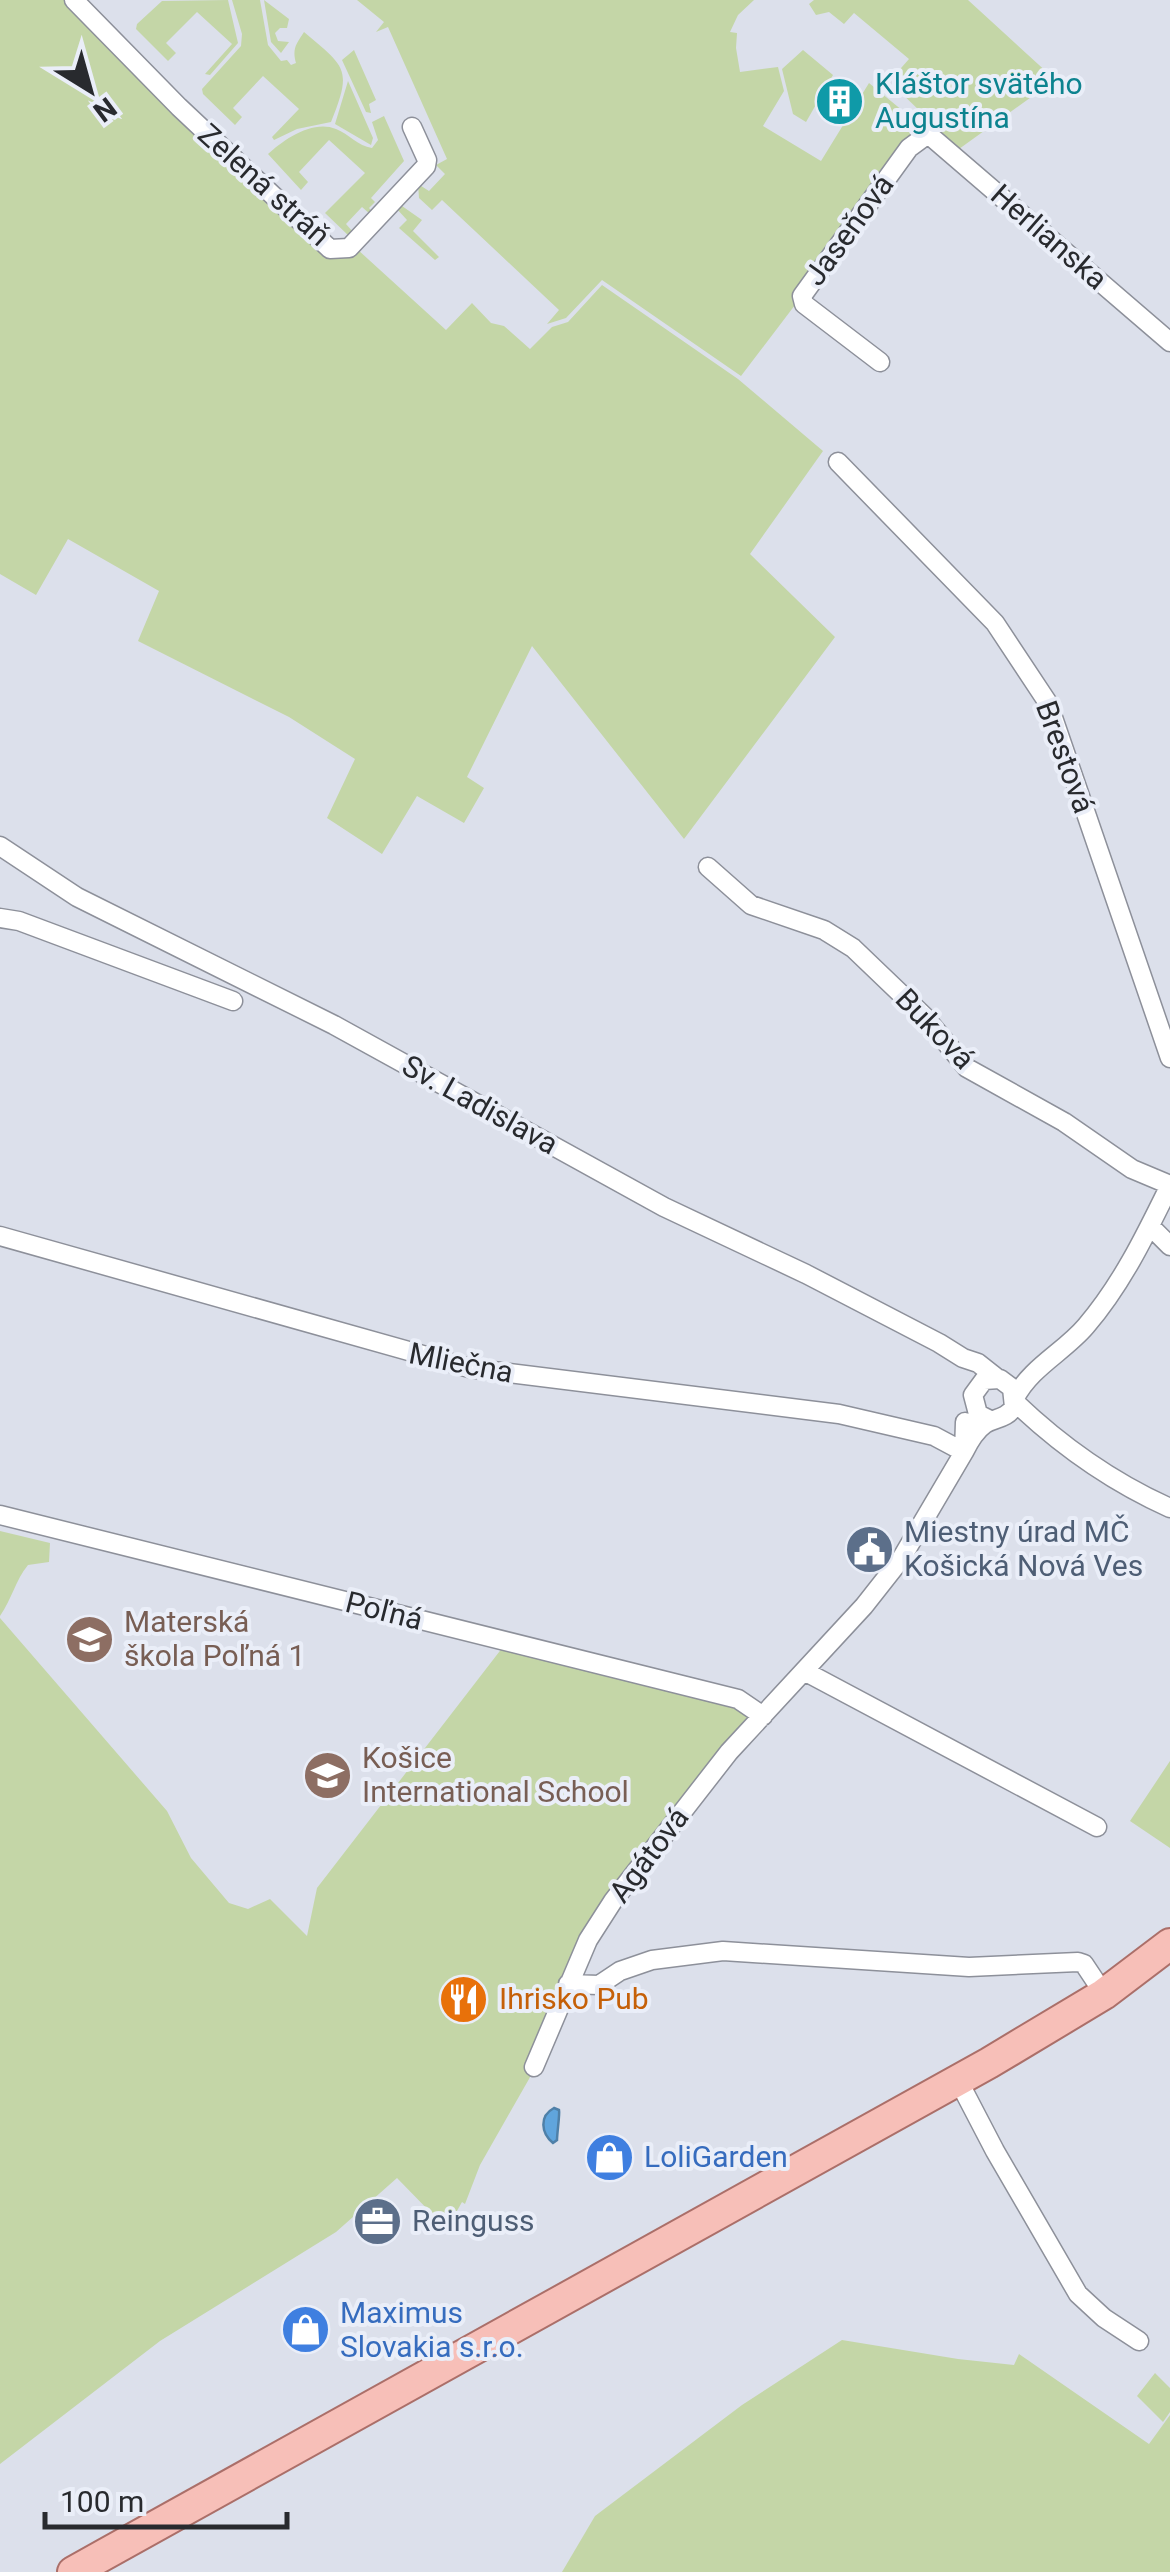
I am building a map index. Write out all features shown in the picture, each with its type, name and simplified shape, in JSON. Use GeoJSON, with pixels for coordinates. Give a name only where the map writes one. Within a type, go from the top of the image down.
{"type":"FeatureCollection","features":[{"type":"Feature","properties":{"kind":"main road"},"geometry":{"type":"LineString","coordinates":[[72,2572],[958,2080],[1104,1994],[1170,1944]]}},
{"type":"Feature","properties":{"kind":"street","name":"Zelená stráň"},"geometry":{"type":"LineString","coordinates":[[74,0],[179,107],[330,250],[349,248],[426,166],[412,127]]}},
{"type":"Feature","properties":{"kind":"street","name":"Herlianska"},"geometry":{"type":"LineString","coordinates":[[928,134],[1170,342]]}},
{"type":"Feature","properties":{"kind":"street","name":"Jaseňová"},"geometry":{"type":"LineString","coordinates":[[880,362],[804,304],[802,296],[909,148],[928,134]]}},
{"type":"Feature","properties":{"kind":"street","name":"Brestová"},"geometry":{"type":"LineString","coordinates":[[838,462],[995,623],[1048,703],[1170,1058]]}},
{"type":"Feature","properties":{"kind":"street","name":"Sv. Ladislava"},"geometry":{"type":"LineString","coordinates":[[0,846],[76,897],[334,1025],[664,1207],[940,1342],[1001,1379]]}},
{"type":"Feature","properties":{"kind":"street","name":"Buková"},"geometry":{"type":"LineString","coordinates":[[708,867],[751,905],[824,930],[853,948],[924,1016],[968,1068],[1064,1122],[1132,1169],[1170,1185]]}},
{"type":"Feature","properties":{"kind":"street"},"geometry":{"type":"LineString","coordinates":[[0,918],[20,921],[233,1001]]}},
{"type":"Feature","properties":{"kind":"street"},"geometry":{"type":"LineString","coordinates":[[995,1420],[1008,1415],[1028,1377],[1084,1329],[1111,1296],[1170,1185]]}},
{"type":"Feature","properties":{"kind":"street"},"geometry":{"type":"LineString","coordinates":[[1150,1226],[1170,1246]]}},
{"type":"Feature","properties":{"kind":"street","name":"Mliečna"},"geometry":{"type":"LineString","coordinates":[[0,1236],[468,1368],[838,1414],[934,1436],[964,1452]]}},
{"type":"Feature","properties":{"kind":"street"},"geometry":{"type":"LineString","coordinates":[[963,1358],[978,1414],[1046,1433]]}},
{"type":"Feature","properties":{"kind":"street"},"geometry":{"type":"LineString","coordinates":[[964,1452],[965,1422],[974,1394],[987,1378],[1028,1377]]}},
{"type":"Feature","properties":{"kind":"street"},"geometry":{"type":"LineString","coordinates":[[1001,1379],[1046,1433],[1114,1479],[1170,1508]]}},
{"type":"Feature","properties":{"kind":"street","name":"Agátová"},"geometry":{"type":"LineString","coordinates":[[534,2067],[588,1940],[634,1872],[729,1752],[864,1606],[901,1558],[973,1436],[995,1420]]}},
{"type":"Feature","properties":{"kind":"street"},"geometry":{"type":"LineString","coordinates":[[934,1436],[965,1422]]}},
{"type":"Feature","properties":{"kind":"street","name":"Poľná"},"geometry":{"type":"LineString","coordinates":[[0,1515],[738,1699],[764,1716]]}},
{"type":"Feature","properties":{"kind":"street"},"geometry":{"type":"LineString","coordinates":[[804,1671],[1098,1827]]}},
{"type":"Feature","properties":{"kind":"street"},"geometry":{"type":"LineString","coordinates":[[568,1984],[599,1985],[652,1960],[723,1951],[969,1967],[1078,1962],[1084,1964],[1104,1994]]}},
{"type":"Feature","properties":{"kind":"street"},"geometry":{"type":"LineString","coordinates":[[958,2080],[1078,2294],[1087,2305],[1139,2342]]}},
{"type":"Feature","properties":{"kind":"green space"},"geometry":{"type":"Polygon","coordinates":[[[0,0],[66,0],[73,12],[319,251],[339,258],[357,249],[446,330],[472,303],[491,323],[504,326],[530,349],[552,327],[568,322],[602,285],[738,379],[823,451],[750,554],[835,637],[684,839],[532,646],[467,777],[484,788],[464,823],[417,796],[382,854],[327,818],[355,759],[289,717],[138,641],[159,591],[68,539],[36,595],[0,574],[0,0]]]}},
{"type":"Feature","properties":{"kind":"green space"},"geometry":{"type":"Polygon","coordinates":[[[228,0],[238,43],[210,75],[205,74],[232,44],[197,12],[166,43],[176,53],[168,61],[136,29],[162,1],[228,0]]]}},
{"type":"Feature","properties":{"kind":"green space"},"geometry":{"type":"Polygon","coordinates":[[[232,0],[260,0],[268,45],[281,61],[296,63],[294,54],[304,32],[329,53],[343,79],[331,122],[297,129],[274,140],[272,137],[299,109],[263,76],[233,108],[242,117],[235,125],[203,94],[202,89],[241,46],[242,34],[232,0]]]}},
{"type":"Feature","properties":{"kind":"green space"},"geometry":{"type":"Polygon","coordinates":[[[264,0],[289,19],[287,28],[275,33],[278,41],[289,42],[281,53],[271,42],[264,0]]]}},
{"type":"Feature","properties":{"kind":"green space"},"geometry":{"type":"Polygon","coordinates":[[[357,0],[754,0],[738,15],[730,32],[737,33],[740,72],[778,67],[784,91],[763,126],[821,161],[869,83],[920,125],[795,294],[795,305],[741,376],[602,280],[566,318],[547,324],[559,310],[442,200],[432,210],[419,198],[418,184],[429,191],[445,174],[436,165],[447,159],[388,27],[376,32],[384,22],[357,0]]]}},
{"type":"Feature","properties":{"kind":"green space"},"geometry":{"type":"Polygon","coordinates":[[[814,0],[968,0],[1050,75],[1048,85],[959,149],[893,85],[894,76],[909,59],[854,13],[844,24],[829,12],[816,15],[809,4],[814,0]]]}},
{"type":"Feature","properties":{"kind":"green space"},"geometry":{"type":"Polygon","coordinates":[[[354,50],[376,100],[369,104],[371,113],[366,112],[342,60],[354,50]]]}},
{"type":"Feature","properties":{"kind":"green space"},"geometry":{"type":"Polygon","coordinates":[[[803,50],[833,75],[806,122],[793,114],[782,69],[803,50]]]}},
{"type":"Feature","properties":{"kind":"green space"},"geometry":{"type":"Polygon","coordinates":[[[348,81],[373,138],[371,145],[335,124],[348,81]]]}},
{"type":"Feature","properties":{"kind":"green space"},"geometry":{"type":"Polygon","coordinates":[[[384,116],[404,161],[371,198],[375,202],[369,208],[373,212],[370,214],[362,207],[346,224],[353,232],[350,237],[325,213],[365,173],[329,140],[299,172],[308,182],[301,190],[268,154],[290,137],[318,127],[336,129],[372,148],[378,140],[372,122],[384,116]]]}},
{"type":"Feature","properties":{"kind":"green space"},"geometry":{"type":"Polygon","coordinates":[[[402,206],[422,220],[413,231],[439,257],[435,260],[399,228],[407,220],[396,208],[402,206]]]}},
{"type":"Feature","properties":{"kind":"green space"},"geometry":{"type":"Polygon","coordinates":[[[0,1531],[50,1543],[49,1562],[28,1565],[0,1616],[0,1531]]]}},
{"type":"Feature","properties":{"kind":"green space"},"geometry":{"type":"Polygon","coordinates":[[[0,1618],[167,1811],[191,1858],[229,1903],[248,1909],[270,1899],[307,1936],[317,1888],[506,1643],[739,1701],[763,1716],[613,1901],[529,2079],[480,2165],[465,2204],[462,2202],[449,2225],[436,2218],[397,2178],[336,2232],[160,2341],[0,2464],[0,1618]]]}},
{"type":"Feature","properties":{"kind":"green space"},"geometry":{"type":"Polygon","coordinates":[[[1170,1761],[1170,1848],[1130,1821],[1170,1761]]]}},
{"type":"Feature","properties":{"kind":"green space"},"geometry":{"type":"Polygon","coordinates":[[[842,2340],[1014,2365],[1019,2354],[1149,2444],[1170,2415],[1170,2572],[562,2572],[595,2516],[742,2405],[842,2340]]]}},
{"type":"Feature","properties":{"kind":"green space"},"geometry":{"type":"Polygon","coordinates":[[[1155,2373],[1170,2388],[1170,2412],[1163,2422],[1137,2396],[1155,2373]]]}},
{"type":"Feature","properties":{"kind":"water"},"geometry":{"type":"Polygon","coordinates":[[[554,2108],[559,2115],[557,2140],[553,2143],[543,2125],[554,2108]]]}},
{"type":"Feature","properties":{"kind":"place","name":"Kláštor svätého Augustína"},"geometry":{"type":"Point","coordinates":[840,101]}},
{"type":"Feature","properties":{"kind":"place","name":"Miestny úrad MČ Košická Nová Ves"},"geometry":{"type":"Point","coordinates":[869,1549]}},
{"type":"Feature","properties":{"kind":"place","name":"Materská škola Poľná 1"},"geometry":{"type":"Point","coordinates":[89,1639]}},
{"type":"Feature","properties":{"kind":"place","name":"Košice International School"},"geometry":{"type":"Point","coordinates":[327,1775]}},
{"type":"Feature","properties":{"kind":"place","name":"Ihrisko Pub"},"geometry":{"type":"Point","coordinates":[464,1999]}},
{"type":"Feature","properties":{"kind":"place","name":"LoliGarden"},"geometry":{"type":"Point","coordinates":[609,2157]}},
{"type":"Feature","properties":{"kind":"place","name":"Reinguss"},"geometry":{"type":"Point","coordinates":[377,2221]}},
{"type":"Feature","properties":{"kind":"place","name":"Maximus Slovakia s.r.o."},"geometry":{"type":"Point","coordinates":[305,2330]}}]}
